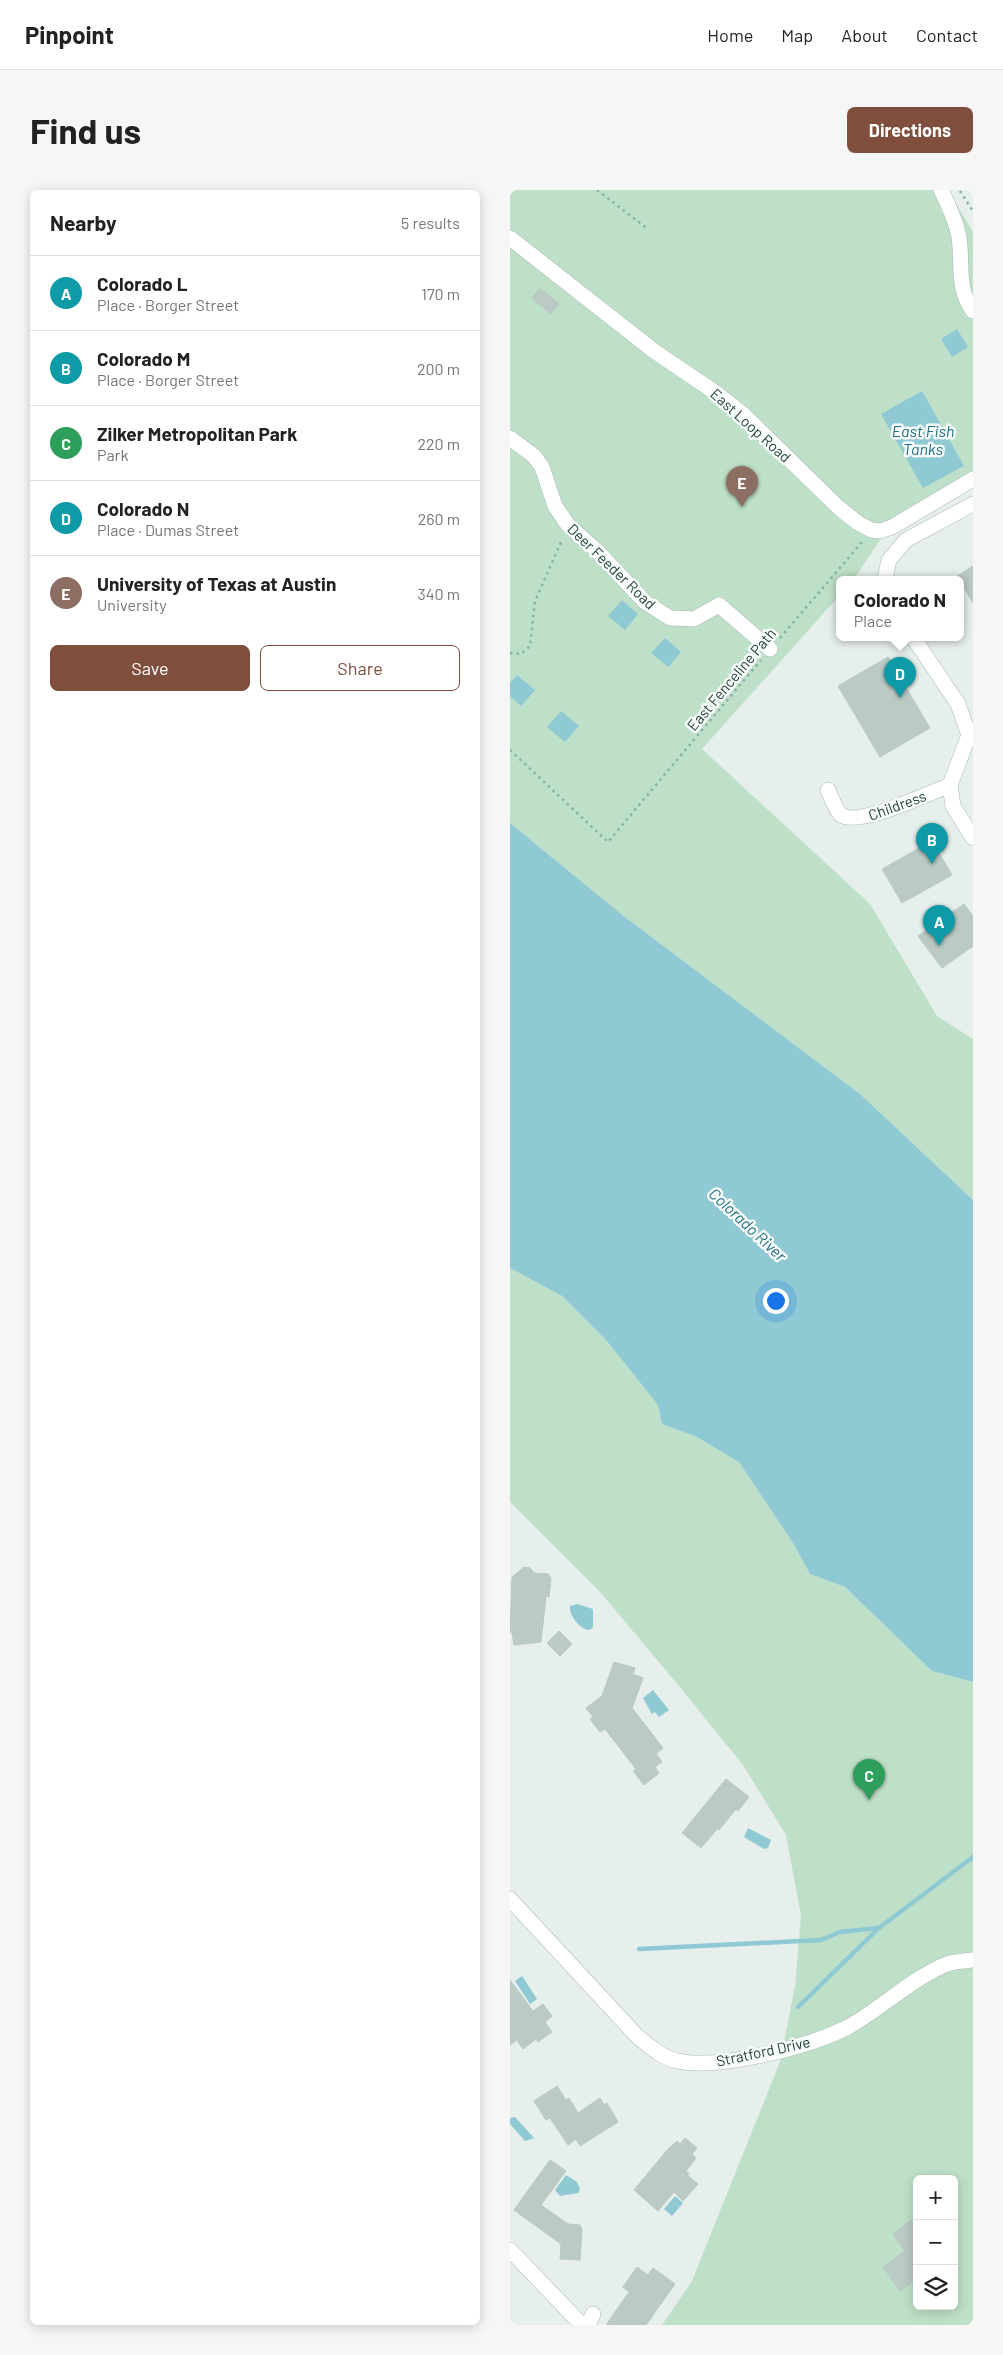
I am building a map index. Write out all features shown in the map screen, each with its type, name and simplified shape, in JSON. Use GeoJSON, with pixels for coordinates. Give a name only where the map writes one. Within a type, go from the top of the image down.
{"type":"FeatureCollection","features":[{"type":"Feature","properties":{"kind":"street"},"geometry":{"type":"LineString","coordinates":[[941,190],[958,235],[961,286],[965,300],[973,311]]}},
{"type":"Feature","properties":{"kind":"street","name":"East Loop Road"},"geometry":{"type":"LineString","coordinates":[[510,238],[654,351],[716,392],[745,416],[839,508],[872,530]]}},
{"type":"Feature","properties":{"kind":"street","name":"Deer Feeder Road"},"geometry":{"type":"LineString","coordinates":[[510,438],[534,456],[542,467],[555,506],[568,525],[645,602],[670,618],[694,619],[719,605],[770,649]]}},
{"type":"Feature","properties":{"kind":"street"},"geometry":{"type":"LineString","coordinates":[[872,530],[880,531],[892,527],[973,479]]}},
{"type":"Feature","properties":{"kind":"street"},"geometry":{"type":"LineString","coordinates":[[885,576],[888,560],[906,540],[973,504]]}},
{"type":"Feature","properties":{"kind":"street"},"geometry":{"type":"LineString","coordinates":[[916,641],[958,704],[971,735],[950,785],[953,806],[973,838]]}},
{"type":"Feature","properties":{"kind":"street","name":"Childress"},"geometry":{"type":"LineString","coordinates":[[828,790],[840,814],[852,819],[870,816],[950,785]]}},
{"type":"Feature","properties":{"kind":"street","name":"Stratford Drive"},"geometry":{"type":"LineString","coordinates":[[510,1899],[637,2036],[658,2053],[678,2061],[734,2060],[823,2038],[848,2027],[947,1964],[973,1960]]}},
{"type":"Feature","properties":{"kind":"street"},"geometry":{"type":"LineString","coordinates":[[510,2250],[582,2325]]}},
{"type":"Feature","properties":{"kind":"path"},"geometry":{"type":"LineString","coordinates":[[597,190],[648,229]]}},
{"type":"Feature","properties":{"kind":"path"},"geometry":{"type":"LineString","coordinates":[[959,190],[973,211]]}},
{"type":"Feature","properties":{"kind":"path"},"geometry":{"type":"LineString","coordinates":[[510,653],[522,654],[530,646],[534,601],[568,525]]}},
{"type":"Feature","properties":{"kind":"path","name":"East Fenceline Path"},"geometry":{"type":"LineString","coordinates":[[510,750],[608,842],[872,530]]}},
{"type":"Feature","properties":{"kind":"green space"},"geometry":{"type":"Polygon","coordinates":[[[510,190],[948,190],[973,232],[973,481],[890,525],[856,576],[836,576],[836,599],[702,749],[870,904],[937,1016],[973,1039],[973,1200],[860,1094],[621,914],[510,823],[510,190]]]}},
{"type":"Feature","properties":{"kind":"green space"},"geometry":{"type":"Polygon","coordinates":[[[510,1268],[562,1296],[606,1340],[658,1405],[662,1424],[695,1436],[739,1462],[793,1543],[810,1574],[845,1587],[932,1671],[973,1682],[973,2325],[662,2325],[692,2281],[780,2062],[795,1986],[801,1916],[786,1835],[743,1765],[601,1593],[510,1502],[510,1268]]]}},
{"type":"Feature","properties":{"kind":"water"},"geometry":{"type":"Polygon","coordinates":[[[957,329],[968,347],[952,357],[941,339],[957,329]]]}},
{"type":"Feature","properties":{"kind":"water","name":"East Fish Tanks"},"geometry":{"type":"Polygon","coordinates":[[[922,391],[964,466],[923,488],[881,414],[922,391]]]}},
{"type":"Feature","properties":{"kind":"water"},"geometry":{"type":"Polygon","coordinates":[[[622,600],[638,614],[625,630],[608,616],[622,600]]]}},
{"type":"Feature","properties":{"kind":"water"},"geometry":{"type":"Polygon","coordinates":[[[665,638],[681,652],[668,667],[651,653],[665,638]]]}},
{"type":"Feature","properties":{"kind":"water"},"geometry":{"type":"Polygon","coordinates":[[[517,675],[535,690],[521,706],[510,696],[510,683],[517,675]]]}},
{"type":"Feature","properties":{"kind":"water"},"geometry":{"type":"Polygon","coordinates":[[[561,711],[579,726],[565,742],[547,727],[561,711]]]}},
{"type":"Feature","properties":{"kind":"water","name":"Colorado River"},"geometry":{"type":"Polygon","coordinates":[[[510,823],[621,914],[860,1094],[973,1200],[973,1682],[932,1671],[845,1587],[810,1574],[793,1543],[739,1462],[695,1436],[662,1424],[658,1405],[606,1340],[562,1296],[510,1268],[510,823]]]}},
{"type":"Feature","properties":{"kind":"water"},"geometry":{"type":"Polygon","coordinates":[[[577,1604],[593,1609],[593,1627],[590,1630],[583,1628],[573,1618],[570,1606],[577,1604]]]}},
{"type":"Feature","properties":{"kind":"water"},"geometry":{"type":"Polygon","coordinates":[[[653,1690],[669,1710],[659,1717],[655,1712],[652,1714],[643,1698],[653,1690]]]}},
{"type":"Feature","properties":{"kind":"water"},"geometry":{"type":"Polygon","coordinates":[[[748,1828],[771,1840],[768,1848],[764,1849],[744,1837],[748,1828]]]}},
{"type":"Feature","properties":{"kind":"water"},"geometry":{"type":"Polygon","coordinates":[[[522,1976],[537,1999],[530,2004],[515,1981],[522,1976]]]}},
{"type":"Feature","properties":{"kind":"water"},"geometry":{"type":"Polygon","coordinates":[[[515,2117],[535,2138],[525,2141],[510,2124],[510,2118],[515,2117]]]}},
{"type":"Feature","properties":{"kind":"water"},"geometry":{"type":"Polygon","coordinates":[[[566,2175],[577,2182],[580,2189],[578,2193],[560,2196],[555,2190],[566,2175]]]}},
{"type":"Feature","properties":{"kind":"water"},"geometry":{"type":"Polygon","coordinates":[[[675,2196],[683,2203],[672,2216],[664,2209],[675,2196]]]}},
{"type":"Feature","properties":{"kind":"building"},"geometry":{"type":"Polygon","coordinates":[[[540,288],[559,304],[551,314],[532,298],[540,288]]]}},
{"type":"Feature","properties":{"kind":"building"},"geometry":{"type":"Polygon","coordinates":[[[973,566],[973,603],[964,588],[964,576],[957,576],[973,566]]]}},
{"type":"Feature","properties":{"kind":"building"},"geometry":{"type":"Polygon","coordinates":[[[888,657],[930,728],[880,757],[838,686],[888,657]]]}},
{"type":"Feature","properties":{"kind":"building"},"geometry":{"type":"Polygon","coordinates":[[[932,841],[952,875],[902,903],[882,869],[932,841]]]}},
{"type":"Feature","properties":{"kind":"building"},"geometry":{"type":"Polygon","coordinates":[[[964,904],[973,916],[973,946],[942,968],[918,936],[964,904]]]}},
{"type":"Feature","properties":{"kind":"building"},"geometry":{"type":"Polygon","coordinates":[[[524,1567],[530,1568],[534,1573],[548,1574],[551,1578],[549,1597],[546,1596],[541,1642],[514,1645],[512,1632],[510,1632],[512,1577],[524,1567]]]}},
{"type":"Feature","properties":{"kind":"building"},"geometry":{"type":"Polygon","coordinates":[[[559,1631],[572,1644],[560,1656],[547,1643],[559,1631]]]}},
{"type":"Feature","properties":{"kind":"building"},"geometry":{"type":"Polygon","coordinates":[[[614,1662],[635,1668],[633,1674],[643,1678],[632,1708],[663,1748],[656,1754],[662,1762],[655,1767],[659,1773],[644,1785],[633,1771],[636,1769],[605,1729],[600,1732],[590,1719],[593,1717],[586,1708],[602,1696],[614,1662]]]}},
{"type":"Feature","properties":{"kind":"building"},"geometry":{"type":"Polygon","coordinates":[[[726,1779],[749,1797],[738,1811],[736,1809],[701,1848],[682,1833],[726,1779]]]}},
{"type":"Feature","properties":{"kind":"building"},"geometry":{"type":"Polygon","coordinates":[[[510,1980],[533,2011],[543,2004],[552,2016],[545,2022],[552,2032],[538,2042],[536,2039],[523,2049],[517,2040],[510,2045],[510,1980]]]}},
{"type":"Feature","properties":{"kind":"building"},"geometry":{"type":"Polygon","coordinates":[[[557,2086],[566,2100],[569,2098],[578,2113],[600,2098],[604,2105],[607,2103],[618,2122],[580,2146],[576,2139],[568,2145],[550,2118],[546,2120],[534,2101],[557,2086]]]}},
{"type":"Feature","properties":{"kind":"building"},"geometry":{"type":"Polygon","coordinates":[[[685,2138],[697,2148],[692,2154],[696,2158],[686,2171],[689,2174],[687,2175],[698,2184],[683,2201],[674,2192],[658,2211],[634,2190],[668,2149],[677,2141],[680,2144],[685,2138]]]}},
{"type":"Feature","properties":{"kind":"building"},"geometry":{"type":"Polygon","coordinates":[[[550,2160],[566,2171],[541,2205],[568,2224],[580,2225],[582,2230],[580,2260],[560,2259],[561,2244],[514,2210],[550,2160]]]}},
{"type":"Feature","properties":{"kind":"building"},"geometry":{"type":"Polygon","coordinates":[[[911,2220],[913,2223],[913,2282],[900,2291],[883,2267],[905,2251],[893,2234],[911,2220]]]}},
{"type":"Feature","properties":{"kind":"building"},"geometry":{"type":"Polygon","coordinates":[[[637,2267],[648,2275],[653,2268],[675,2284],[646,2325],[606,2325],[629,2292],[623,2287],[637,2267]]]}},
{"type":"Feature","properties":{"kind":"waterway"},"geometry":{"type":"LineString","coordinates":[[639,1949],[821,1940],[840,1932],[879,1928],[973,1857]]}},
{"type":"Feature","properties":{"kind":"waterway"},"geometry":{"type":"LineString","coordinates":[[798,2007],[879,1928]]}},
{"type":"Feature","properties":{"kind":"place","name":"University of Texas at Austin"},"geometry":{"type":"Point","coordinates":[742,507]}},
{"type":"Feature","properties":{"kind":"place","name":"Colorado N"},"geometry":{"type":"Point","coordinates":[900,698]}},
{"type":"Feature","properties":{"kind":"place","name":"Colorado M"},"geometry":{"type":"Point","coordinates":[932,864]}},
{"type":"Feature","properties":{"kind":"place","name":"Colorado L"},"geometry":{"type":"Point","coordinates":[939,946]}},
{"type":"Feature","properties":{"kind":"place","name":"Zilker Metropolitan Park"},"geometry":{"type":"Point","coordinates":[869,1800]}}]}
